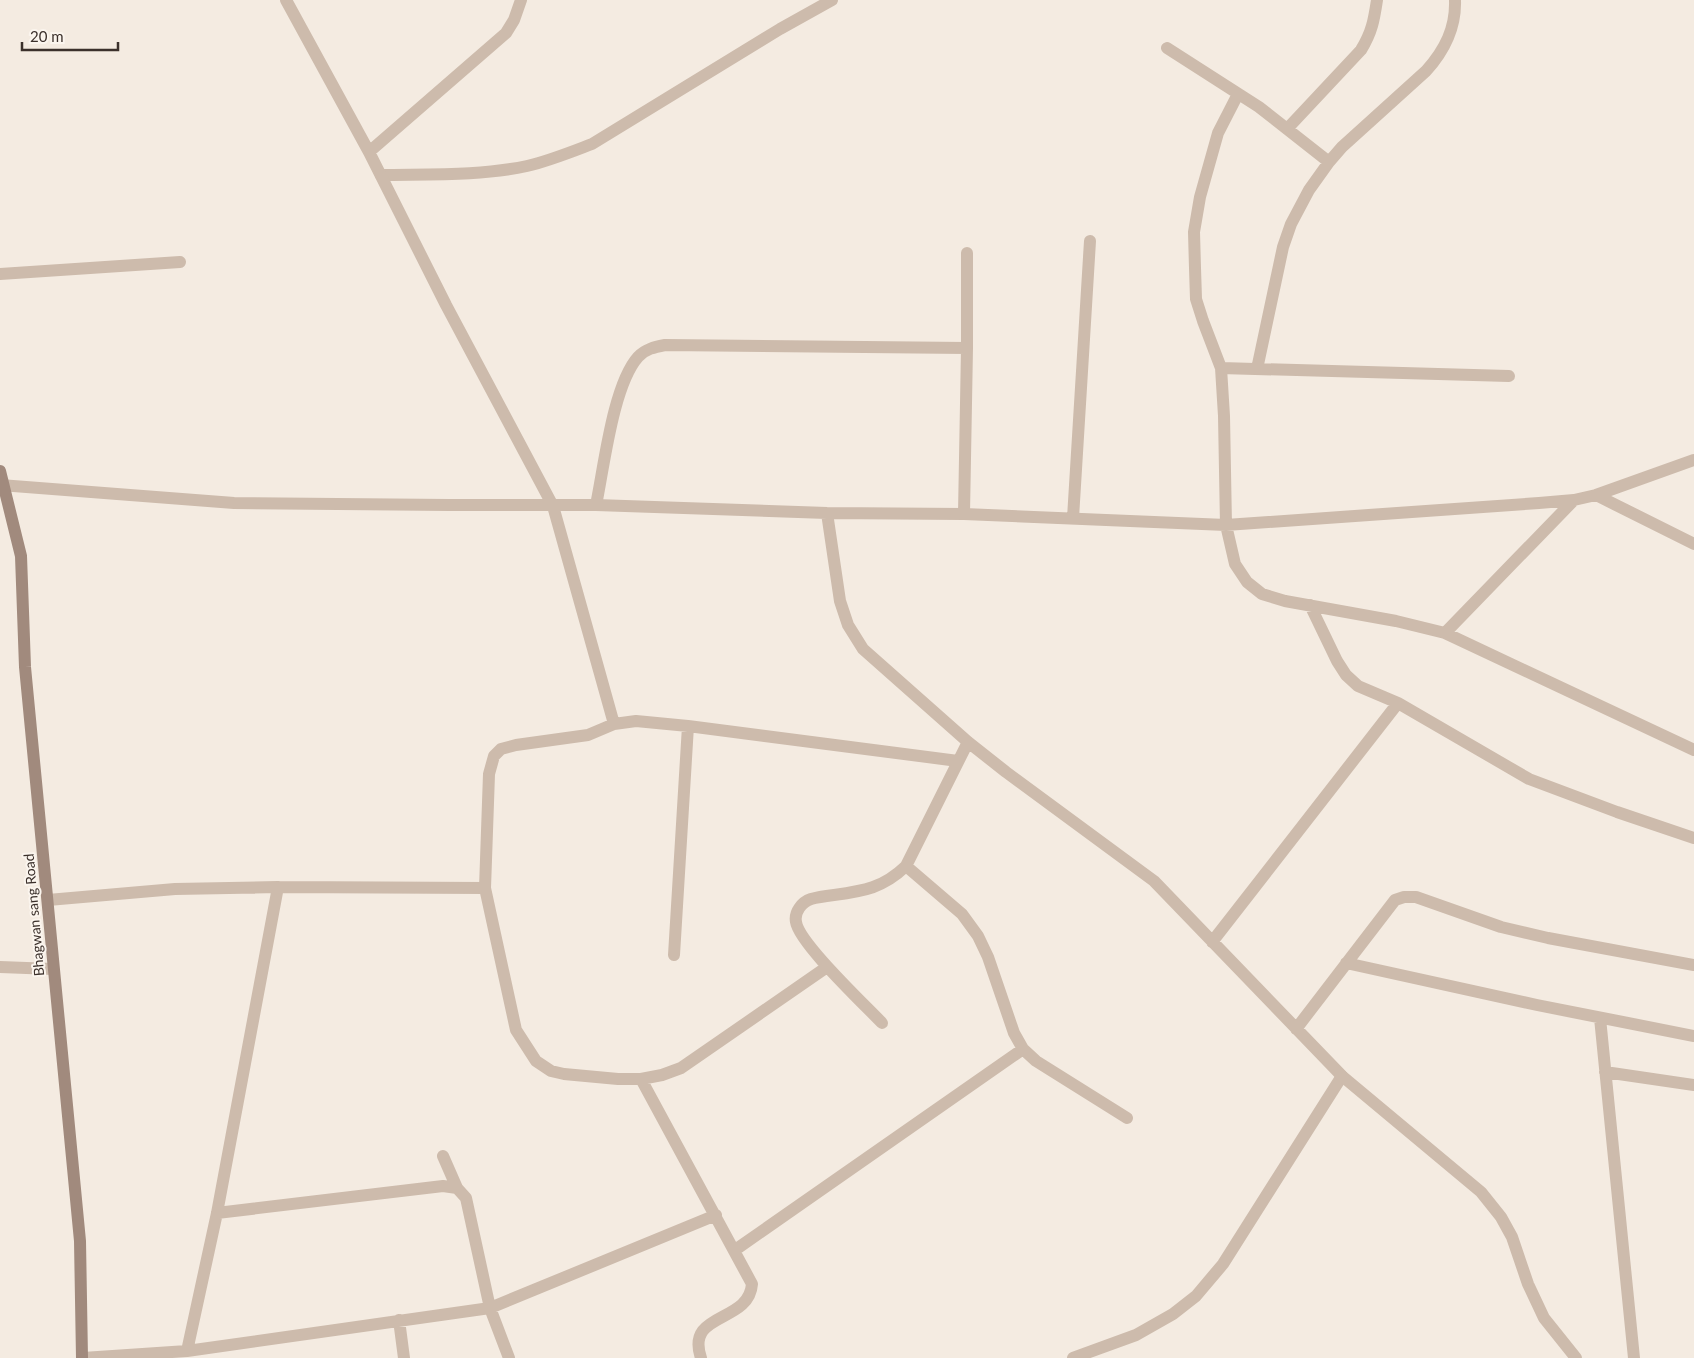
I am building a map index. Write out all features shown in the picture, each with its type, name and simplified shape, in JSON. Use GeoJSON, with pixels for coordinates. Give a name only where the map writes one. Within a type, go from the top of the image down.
{"type":"FeatureCollection","features":[{"type":"Feature","properties":{"kind":"street"},"geometry":{"type":"LineString","coordinates":[[286,0],[369,152],[446,305],[553,506],[614,724]]}},
{"type":"Feature","properties":{"kind":"street"},"geometry":{"type":"LineString","coordinates":[[369,152],[506,33],[514,20],[521,0]]}},
{"type":"Feature","properties":{"kind":"street"},"geometry":{"type":"LineString","coordinates":[[381,175],[483,172],[526,166],[560,157],[592,144],[832,0]]}},
{"type":"Feature","properties":{"kind":"street"},"geometry":{"type":"LineString","coordinates":[[1287,129],[1361,50],[1372,28],[1376,0]]}},
{"type":"Feature","properties":{"kind":"street"},"geometry":{"type":"LineString","coordinates":[[1257,369],[1283,247],[1291,224],[1309,190],[1342,147],[1426,71],[1438,57],[1447,43],[1452,29],[1455,0]]}},
{"type":"Feature","properties":{"kind":"street"},"geometry":{"type":"LineString","coordinates":[[1167,48],[1238,94],[1329,162]]}},
{"type":"Feature","properties":{"kind":"street"},"geometry":{"type":"LineString","coordinates":[[1238,94],[1218,133],[1200,196],[1194,232],[1196,299],[1221,368],[1226,525],[1235,564],[1247,582],[1262,594],[1285,601],[1396,621],[1445,633],[1694,750]]}},
{"type":"Feature","properties":{"kind":"street"},"geometry":{"type":"LineString","coordinates":[[1073,518],[1090,241]]}},
{"type":"Feature","properties":{"kind":"street"},"geometry":{"type":"LineString","coordinates":[[964,514],[967,253]]}},
{"type":"Feature","properties":{"kind":"street"},"geometry":{"type":"LineString","coordinates":[[0,274],[180,262]]}},
{"type":"Feature","properties":{"kind":"street"},"geometry":{"type":"LineString","coordinates":[[596,505],[614,414],[628,371],[639,356],[649,348],[665,345],[967,348]]}},
{"type":"Feature","properties":{"kind":"street"},"geometry":{"type":"LineString","coordinates":[[1221,368],[1509,376]]}},
{"type":"Feature","properties":{"kind":"street"},"geometry":{"type":"LineString","coordinates":[[2,485],[234,502],[596,505],[827,513],[964,514],[1226,525],[1574,500],[1596,495],[1694,460]]}},
{"type":"Feature","properties":{"kind":"street","name":"Bhagwan sang Road"},"geometry":{"type":"LineString","coordinates":[[0,471],[21,556],[25,667],[80,1242],[83,1358]]}},
{"type":"Feature","properties":{"kind":"street"},"geometry":{"type":"LineString","coordinates":[[1596,495],[1694,544]]}},
{"type":"Feature","properties":{"kind":"street"},"geometry":{"type":"LineString","coordinates":[[1445,633],[1574,500]]}},
{"type":"Feature","properties":{"kind":"street"},"geometry":{"type":"LineString","coordinates":[[827,513],[840,601],[848,625],[863,649],[968,742],[1154,881],[1342,1076],[1481,1192],[1501,1218],[1512,1237],[1528,1284],[1544,1318],[1576,1358]]}},
{"type":"Feature","properties":{"kind":"street"},"geometry":{"type":"LineString","coordinates":[[1310,606],[1337,661],[1346,675],[1358,686],[1398,703],[1529,779],[1694,838]]}},
{"type":"Feature","properties":{"kind":"street"},"geometry":{"type":"LineString","coordinates":[[1212,942],[1398,703]]}},
{"type":"Feature","properties":{"kind":"street"},"geometry":{"type":"LineString","coordinates":[[827,967],[681,1068],[662,1075],[641,1079],[564,1074],[551,1071],[536,1061],[516,1030],[485,888],[489,774],[494,756],[501,749],[516,745],[588,735],[614,724],[636,721],[958,761]]}},
{"type":"Feature","properties":{"kind":"street"},"geometry":{"type":"LineString","coordinates":[[674,955],[688,726]]}},
{"type":"Feature","properties":{"kind":"street"},"geometry":{"type":"LineString","coordinates":[[882,1023],[827,967],[800,932],[796,922],[797,911],[803,903],[811,899],[879,886],[894,877],[906,866],[968,742]]}},
{"type":"Feature","properties":{"kind":"street"},"geometry":{"type":"LineString","coordinates":[[906,866],[962,914],[978,936],[988,956],[1014,1033],[1023,1049],[1036,1061],[1127,1118]]}},
{"type":"Feature","properties":{"kind":"street"},"geometry":{"type":"LineString","coordinates":[[48,900],[175,889],[278,887],[485,888]]}},
{"type":"Feature","properties":{"kind":"street"},"geometry":{"type":"LineString","coordinates":[[187,1351],[217,1212],[278,887]]}},
{"type":"Feature","properties":{"kind":"street"},"geometry":{"type":"LineString","coordinates":[[1296,1029],[1395,900],[1404,897],[1416,897],[1501,927],[1538,936],[1694,965]]}},
{"type":"Feature","properties":{"kind":"street"},"geometry":{"type":"LineString","coordinates":[[1346,963],[1600,1018],[1694,1036]]}},
{"type":"Feature","properties":{"kind":"street"},"geometry":{"type":"LineString","coordinates":[[0,967],[53,969]]}},
{"type":"Feature","properties":{"kind":"street"},"geometry":{"type":"LineString","coordinates":[[1600,1018],[1634,1358]]}},
{"type":"Feature","properties":{"kind":"street"},"geometry":{"type":"LineString","coordinates":[[735,1250],[1023,1049]]}},
{"type":"Feature","properties":{"kind":"street"},"geometry":{"type":"LineString","coordinates":[[1605,1072],[1694,1085]]}},
{"type":"Feature","properties":{"kind":"street"},"geometry":{"type":"LineString","coordinates":[[1072,1358],[1136,1335],[1173,1314],[1196,1296],[1223,1264],[1342,1076]]}},
{"type":"Feature","properties":{"kind":"street"},"geometry":{"type":"LineString","coordinates":[[641,1079],[752,1284],[752,1293],[748,1300],[703,1330],[699,1341],[698,1352],[700,1358]]}},
{"type":"Feature","properties":{"kind":"street"},"geometry":{"type":"LineString","coordinates":[[443,1156],[457,1188],[466,1198],[490,1308],[509,1358]]}},
{"type":"Feature","properties":{"kind":"street"},"geometry":{"type":"LineString","coordinates":[[217,1212],[443,1186],[457,1188]]}},
{"type":"Feature","properties":{"kind":"street"},"geometry":{"type":"LineString","coordinates":[[83,1358],[187,1351],[490,1308],[716,1215]]}},
{"type":"Feature","properties":{"kind":"street"},"geometry":{"type":"LineString","coordinates":[[399,1320],[404,1358]]}}]}
